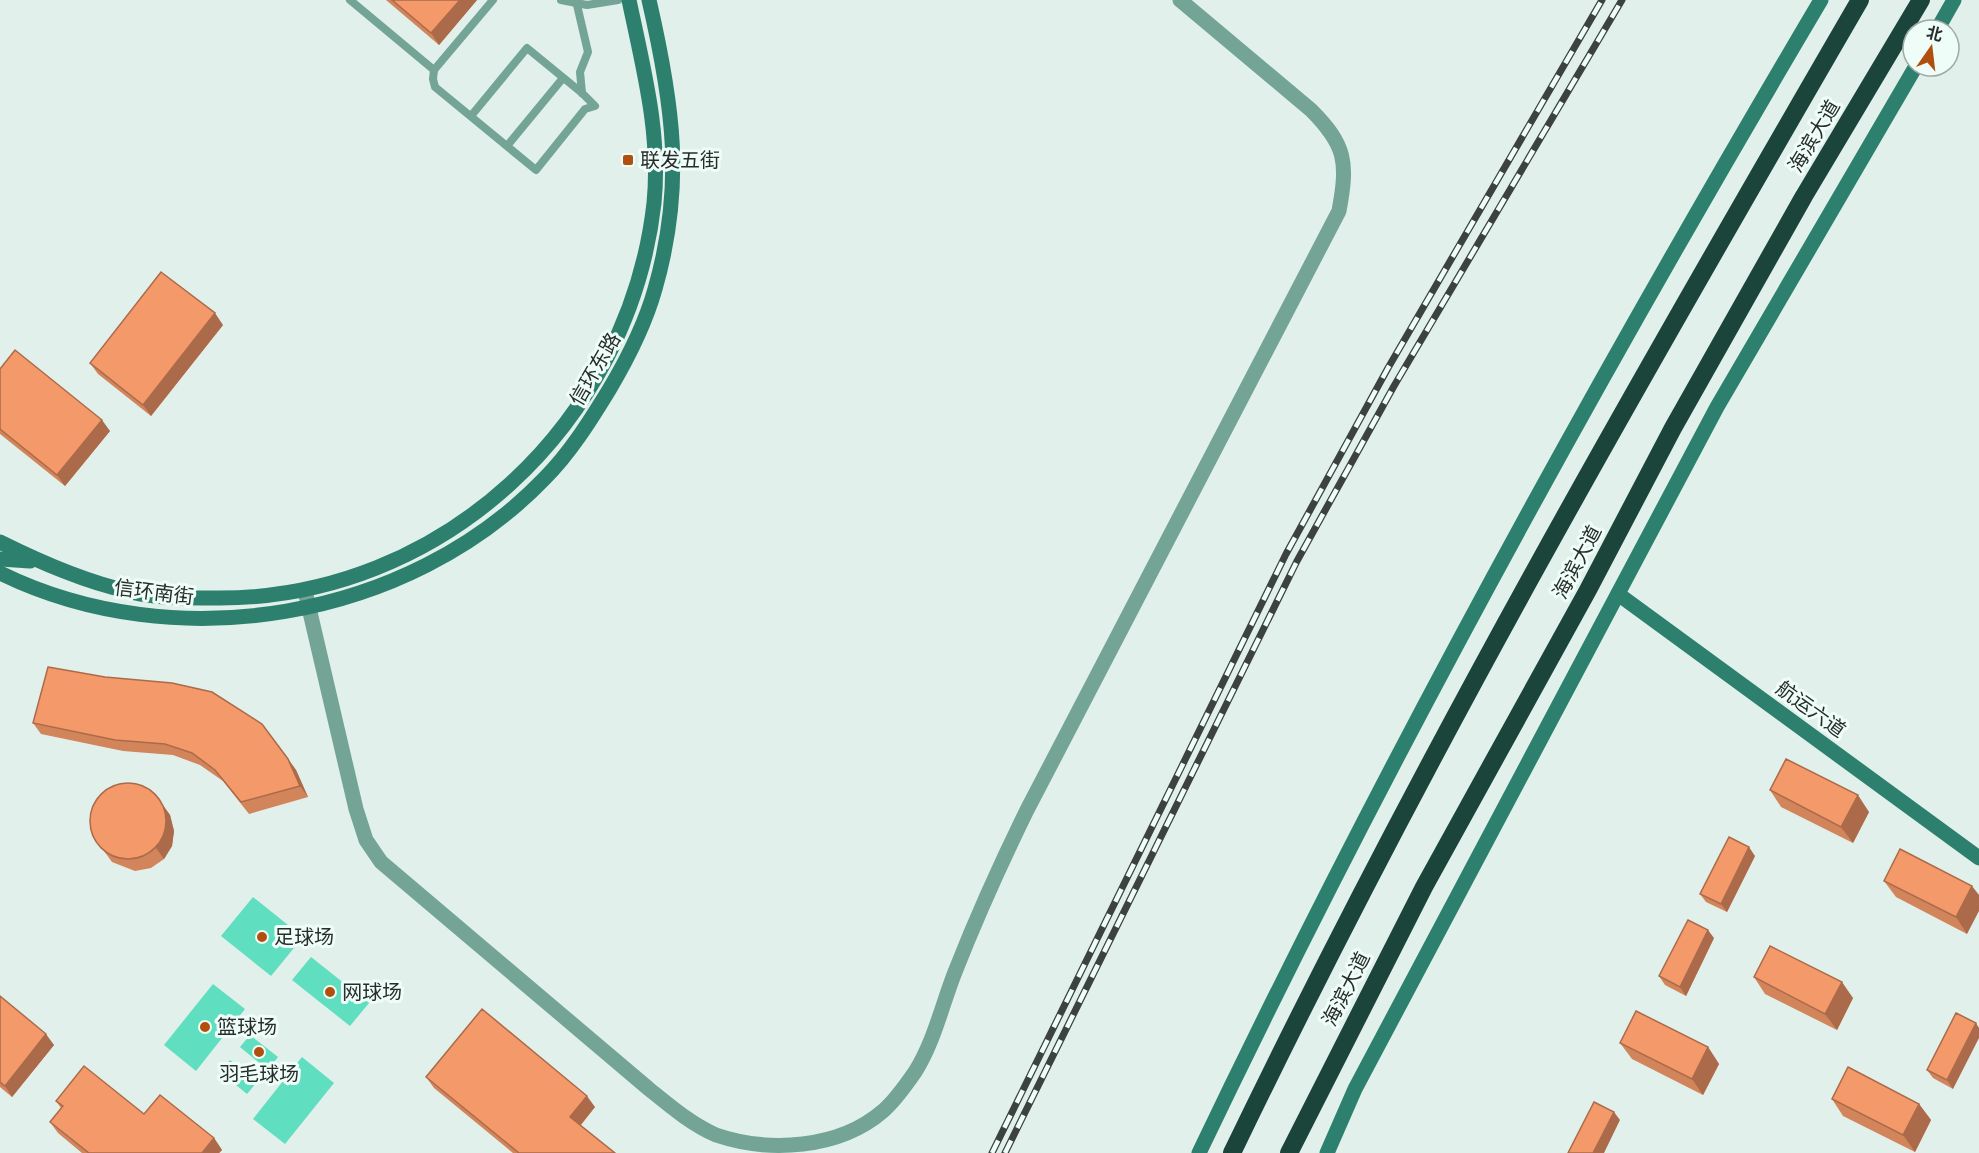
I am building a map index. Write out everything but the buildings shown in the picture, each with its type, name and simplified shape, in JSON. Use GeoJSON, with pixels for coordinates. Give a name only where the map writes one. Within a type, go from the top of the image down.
{"type":"FeatureCollection","features":[{"type":"Feature","properties":{"kind":"highway","name":"海滨大道"},"geometry":{"type":"LineString","coordinates":[[1232,1153],[1303,1005],[1495,641],[1645,370],[1860,0]]}},
{"type":"Feature","properties":{"kind":"highway","name":"海滨大道"},"geometry":{"type":"LineString","coordinates":[[1289,1153],[1424,887],[1588,590],[1673,428],[1804,196],[1921,0]]}},
{"type":"Feature","properties":{"kind":"street","name":"信环东路"},"geometry":{"type":"LineString","coordinates":[[305,591],[360,574],[398,558],[473,515],[538,458],[569,420],[600,373],[636,287],[654,202],[654,126],[629,0]]}},
{"type":"Feature","properties":{"kind":"street","name":"信环东路"},"geometry":{"type":"LineString","coordinates":[[308,606],[357,593],[411,573],[454,549],[501,516],[543,480],[562,459],[591,420],[623,366],[636,342],[655,290],[673,203],[674,142],[671,112],[667,79],[649,0]]}},
{"type":"Feature","properties":{"kind":"street"},"geometry":{"type":"LineString","coordinates":[[305,591],[356,809],[366,840],[381,862],[656,1095],[695,1124],[717,1135],[749,1145],[782,1147],[808,1145],[834,1138],[866,1123],[884,1110],[901,1090],[930,1044],[940,1012],[987,892],[1027,810],[1339,211],[1343,192],[1343,157],[1333,134],[1311,110],[1180,0]]}},
{"type":"Feature","properties":{"kind":"street"},"geometry":{"type":"LineString","coordinates":[[1199,1153],[1282,980],[1514,540],[1724,164],[1821,0]]}},
{"type":"Feature","properties":{"kind":"street"},"geometry":{"type":"LineString","coordinates":[[1944,18],[1954,0]]}},
{"type":"Feature","properties":{"kind":"street"},"geometry":{"type":"LineString","coordinates":[[1327,1153],[1355,1089],[1718,407],[1909,78]]}},
{"type":"Feature","properties":{"kind":"street","name":"信环南街"},"geometry":{"type":"LineString","coordinates":[[0,543],[48,565],[133,593],[162,596],[254,597],[305,591]]}},
{"type":"Feature","properties":{"kind":"street"},"geometry":{"type":"LineString","coordinates":[[0,560],[29,560],[48,565]]}},
{"type":"Feature","properties":{"kind":"street","name":"信环南街"},"geometry":{"type":"LineString","coordinates":[[0,573],[36,588],[134,614],[236,618],[308,606]]}},
{"type":"Feature","properties":{"kind":"street"},"geometry":{"type":"LineString","coordinates":[[0,585],[14,584],[36,588]]}},
{"type":"Feature","properties":{"kind":"street","name":"航运六道"},"geometry":{"type":"LineString","coordinates":[[1618,594],[1979,858]]}},
{"type":"Feature","properties":{"kind":"lane"},"geometry":{"type":"LineString","coordinates":[[350,0],[434,70]]}},
{"type":"Feature","properties":{"kind":"lane"},"geometry":{"type":"LineString","coordinates":[[471,116],[527,48],[595,106],[585,109],[536,170],[435,87],[434,70],[493,0]]}},
{"type":"Feature","properties":{"kind":"lane"},"geometry":{"type":"LineString","coordinates":[[561,0],[577,4],[618,0]]}},
{"type":"Feature","properties":{"kind":"lane"},"geometry":{"type":"LineString","coordinates":[[577,4],[588,52],[580,72],[582,93]]}},
{"type":"Feature","properties":{"kind":"lane"},"geometry":{"type":"LineString","coordinates":[[507,146],[562,78]]}},
{"type":"Feature","properties":{"kind":"green space","name":"足球场"},"geometry":{"type":"Polygon","coordinates":[[[253,897],[303,937],[271,976],[221,936],[253,897]]]}},
{"type":"Feature","properties":{"kind":"green space","name":"网球场"},"geometry":{"type":"Polygon","coordinates":[[[311,957],[369,1003],[350,1026],[292,980],[311,957]]]}},
{"type":"Feature","properties":{"kind":"green space","name":"篮球场"},"geometry":{"type":"Polygon","coordinates":[[[213,984],[245,1009],[196,1071],[164,1045],[213,984]]]}},
{"type":"Feature","properties":{"kind":"green space","name":"羽毛球场"},"geometry":{"type":"Polygon","coordinates":[[[250,1035],[278,1057],[268,1070],[240,1047],[250,1035]]]}},
{"type":"Feature","properties":{"kind":"green space","name":"篮球场"},"geometry":{"type":"Polygon","coordinates":[[[302,1057],[334,1083],[285,1144],[253,1119],[302,1057]]]}},
{"type":"Feature","properties":{"kind":"green space","name":"羽毛球场"},"geometry":{"type":"Polygon","coordinates":[[[230,1060],[257,1082],[247,1094],[220,1072],[230,1060]]]}},
{"type":"Feature","properties":{"kind":"railway"},"geometry":{"type":"LineString","coordinates":[[992,1153],[1286,554],[1388,368],[1602,0]]}},
{"type":"Feature","properties":{"kind":"railway"},"geometry":{"type":"LineString","coordinates":[[1005,1153],[1297,561],[1394,386],[1622,0]]}},
{"type":"Feature","properties":{"kind":"place","name":"联发五街"},"geometry":{"type":"Point","coordinates":[628,160]}},
{"type":"Feature","properties":{"kind":"place","name":"足球场"},"geometry":{"type":"Point","coordinates":[262,937]}},
{"type":"Feature","properties":{"kind":"place","name":"网球场"},"geometry":{"type":"Point","coordinates":[330,992]}},
{"type":"Feature","properties":{"kind":"place","name":"篮球场"},"geometry":{"type":"Point","coordinates":[205,1027]}},
{"type":"Feature","properties":{"kind":"place","name":"羽毛球场"},"geometry":{"type":"Point","coordinates":[259,1052]}}]}
